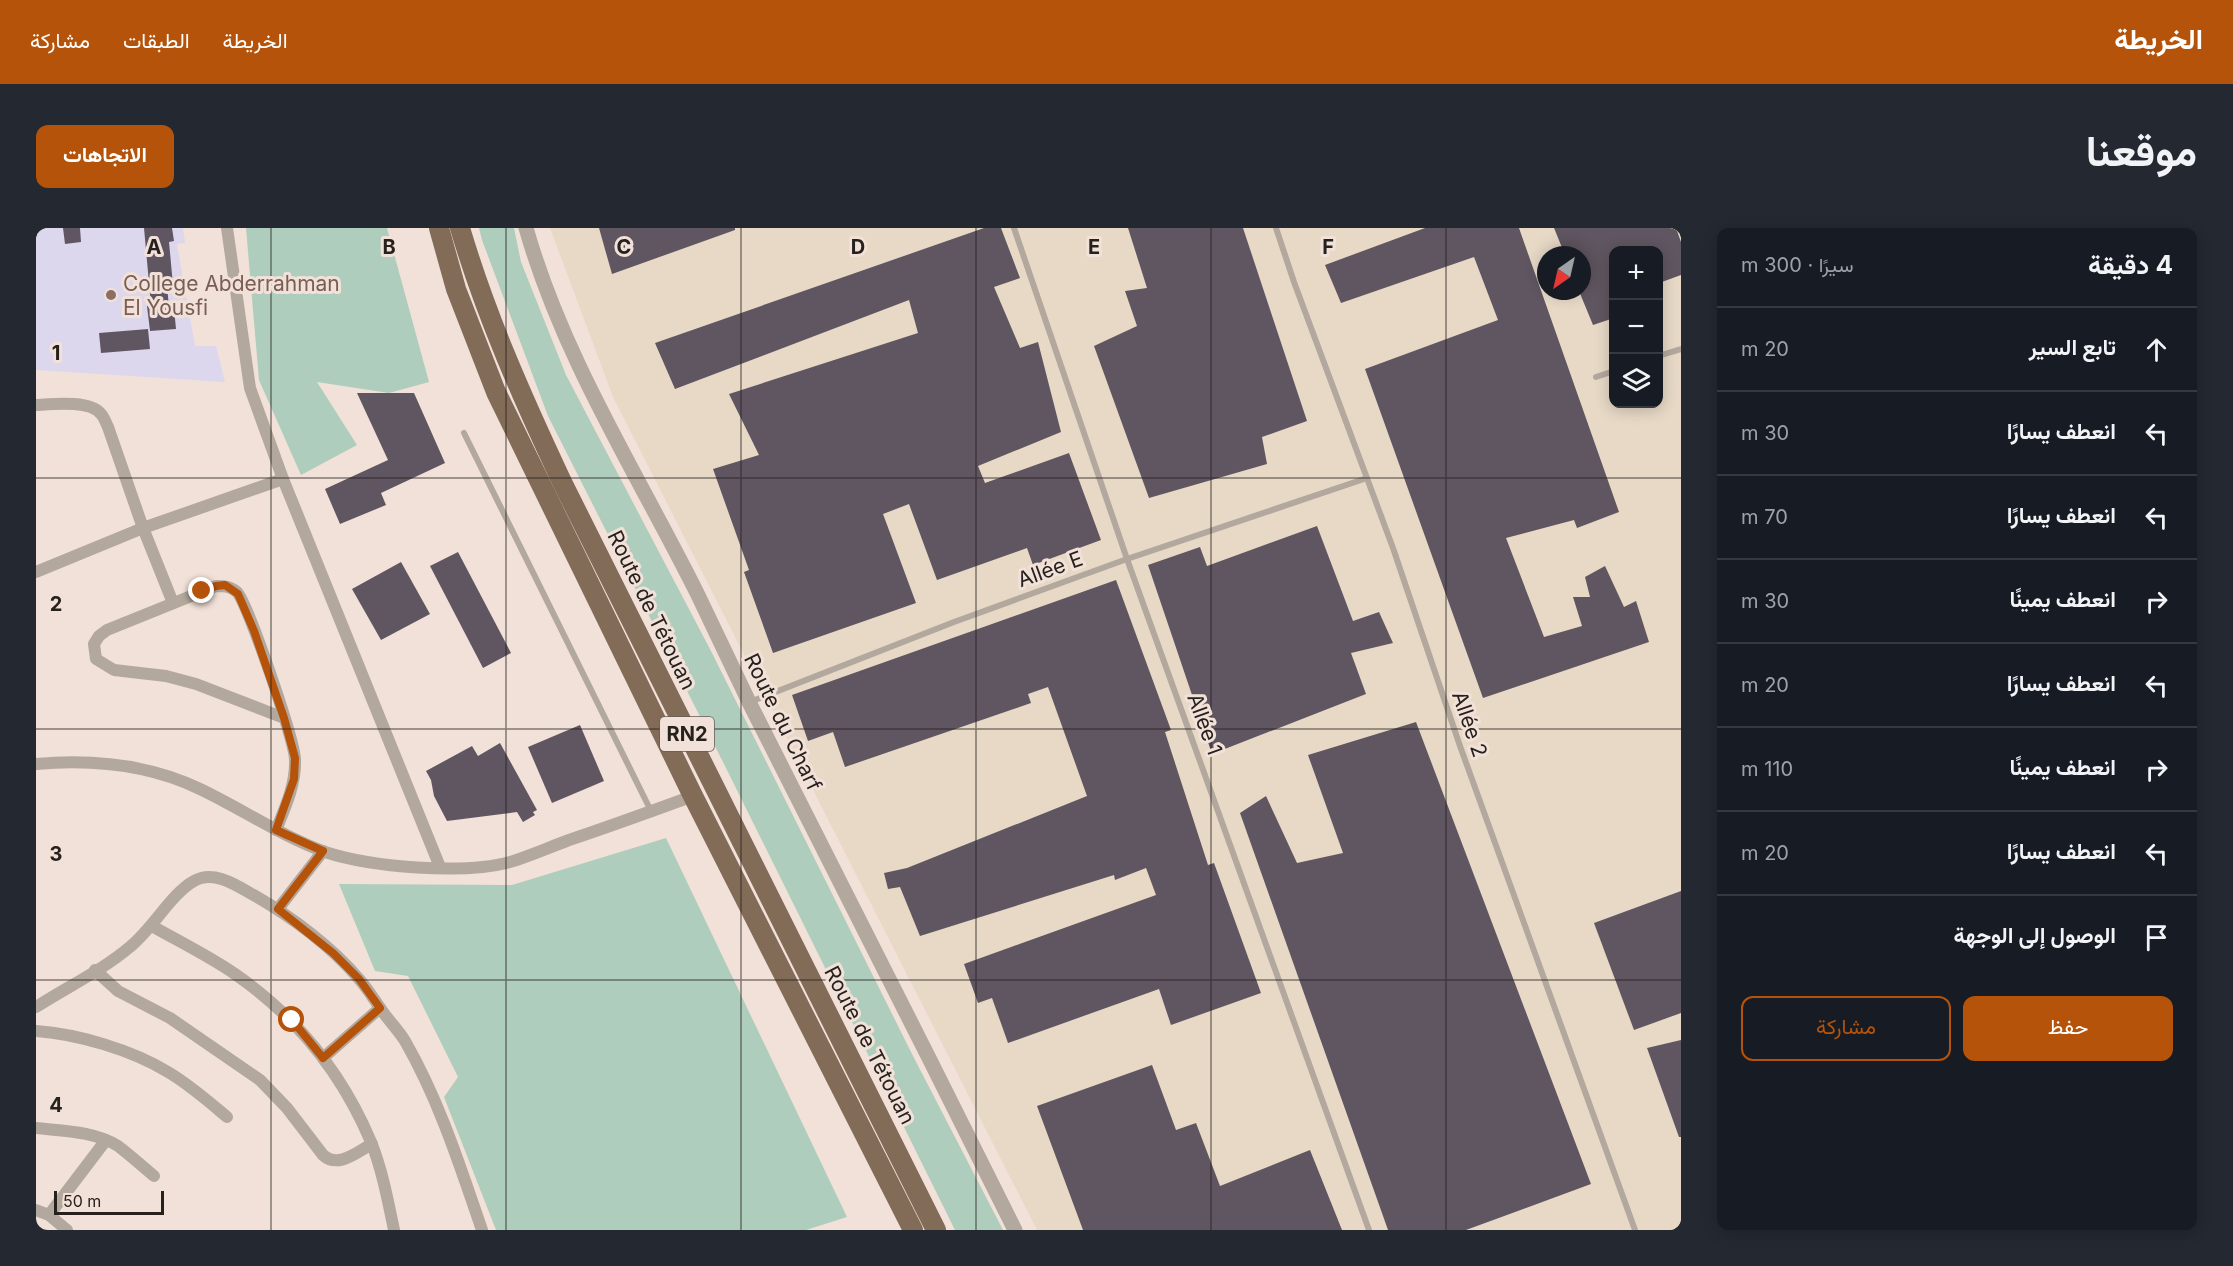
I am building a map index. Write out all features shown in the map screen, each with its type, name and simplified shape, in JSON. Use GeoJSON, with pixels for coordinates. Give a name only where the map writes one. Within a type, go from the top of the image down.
{"type":"FeatureCollection","features":[{"type":"Feature","properties":{"kind":"highway","name":"RN2"},"geometry":{"type":"LineString","coordinates":[[439,228],[456,289],[496,392],[693,796],[914,1230]]}},
{"type":"Feature","properties":{"kind":"highway","name":"Route de Tétouan"},"geometry":{"type":"LineString","coordinates":[[460,228],[476,283],[518,388],[562,482],[936,1230]]}},
{"type":"Feature","properties":{"kind":"street"},"geometry":{"type":"LineString","coordinates":[[227,228],[250,388],[284,479],[440,867]]}},
{"type":"Feature","properties":{"kind":"street","name":"Route du Charf"},"geometry":{"type":"LineString","coordinates":[[526,228],[540,272],[565,335],[618,443],[696,591],[749,702],[1015,1230]]}},
{"type":"Feature","properties":{"kind":"street"},"geometry":{"type":"LineString","coordinates":[[36,405],[82,405],[94,408],[102,414],[173,603]]}},
{"type":"Feature","properties":{"kind":"street"},"geometry":{"type":"LineString","coordinates":[[36,572],[143,528],[284,479]]}},
{"type":"Feature","properties":{"kind":"street"},"geometry":{"type":"LineString","coordinates":[[276,830],[294,779],[295,758],[284,718],[251,622],[238,594],[225,585],[216,586],[107,630],[94,644],[96,659],[114,670],[166,676],[196,684],[284,718]]}},
{"type":"Feature","properties":{"kind":"street"},"geometry":{"type":"LineString","coordinates":[[36,764],[89,761],[147,769],[198,788],[276,830],[323,851],[338,856],[389,864],[440,867],[474,867],[509,862],[693,796]]}},
{"type":"Feature","properties":{"kind":"street"},"geometry":{"type":"LineString","coordinates":[[278,909],[323,851]]}},
{"type":"Feature","properties":{"kind":"street"},"geometry":{"type":"LineString","coordinates":[[36,1007],[131,946],[194,881],[220,878],[236,885],[278,909],[333,953],[359,979],[405,1041],[436,1104],[460,1164],[482,1230]]}},
{"type":"Feature","properties":{"kind":"street"},"geometry":{"type":"LineString","coordinates":[[152,926],[234,973],[262,994],[292,1020],[323,1058],[354,1106],[372,1144],[394,1230]]}},
{"type":"Feature","properties":{"kind":"street"},"geometry":{"type":"LineString","coordinates":[[94,970],[118,991],[170,1018],[260,1080],[281,1101],[329,1160],[341,1161],[372,1144]]}},
{"type":"Feature","properties":{"kind":"street"},"geometry":{"type":"LineString","coordinates":[[323,1058],[380,1008]]}},
{"type":"Feature","properties":{"kind":"street"},"geometry":{"type":"LineString","coordinates":[[36,1031],[115,1048],[143,1058],[190,1086],[227,1117]]}},
{"type":"Feature","properties":{"kind":"street"},"geometry":{"type":"LineString","coordinates":[[36,1128],[79,1133],[106,1140],[118,1146],[154,1176]]}},
{"type":"Feature","properties":{"kind":"street"},"geometry":{"type":"LineString","coordinates":[[49,1215],[106,1140]]}},
{"type":"Feature","properties":{"kind":"street"},"geometry":{"type":"LineString","coordinates":[[36,1210],[49,1215],[67,1230]]}},
{"type":"Feature","properties":{"kind":"lane","name":"Allée 1"},"geometry":{"type":"LineString","coordinates":[[1014,228],[1127,559],[1369,1230]]}},
{"type":"Feature","properties":{"kind":"lane","name":"Allée 2"},"geometry":{"type":"LineString","coordinates":[[1276,228],[1397,559],[1460,746],[1635,1230]]}},
{"type":"Feature","properties":{"kind":"lane"},"geometry":{"type":"LineString","coordinates":[[1663,355],[1681,349]]}},
{"type":"Feature","properties":{"kind":"lane"},"geometry":{"type":"LineString","coordinates":[[1596,377],[1609,373]]}},
{"type":"Feature","properties":{"kind":"lane"},"geometry":{"type":"LineString","coordinates":[[464,433],[651,812]]}},
{"type":"Feature","properties":{"kind":"lane","name":"Allée E"},"geometry":{"type":"LineString","coordinates":[[749,702],[954,622],[1127,559],[1367,478]]}},
{"type":"Feature","properties":{"kind":"shaded area","name":"College Abderrahman El Yousfi"},"geometry":{"type":"Polygon","coordinates":[[[36,228],[183,228],[185,243],[177,244],[195,346],[216,346],[225,382],[36,370],[36,228]]]}},
{"type":"Feature","properties":{"kind":"shaded area"},"geometry":{"type":"Polygon","coordinates":[[[550,228],[1681,228],[1681,1230],[1037,1230],[613,397],[550,228]]]}},
{"type":"Feature","properties":{"kind":"green space"},"geometry":{"type":"Polygon","coordinates":[[[246,228],[387,228],[429,382],[389,393],[317,382],[357,445],[301,475],[259,380],[246,228]]]}},
{"type":"Feature","properties":{"kind":"green space"},"geometry":{"type":"Polygon","coordinates":[[[479,228],[514,228],[521,262],[566,375],[711,651],[912,1054],[1003,1230],[955,1230],[548,416],[479,228]]]}},
{"type":"Feature","properties":{"kind":"green space"},"geometry":{"type":"Polygon","coordinates":[[[666,838],[847,1217],[806,1230],[496,1230],[444,1097],[458,1077],[408,976],[375,971],[339,884],[512,885],[666,838]]]}},
{"type":"Feature","properties":{"kind":"building"},"geometry":{"type":"Polygon","coordinates":[[[63,228],[80,228],[81,242],[65,244],[63,228]]]}},
{"type":"Feature","properties":{"kind":"building"},"geometry":{"type":"Polygon","coordinates":[[[144,228],[172,228],[174,241],[169,242],[173,285],[167,285],[169,308],[174,308],[176,329],[150,331],[147,306],[151,305],[144,228]]]}},
{"type":"Feature","properties":{"kind":"building"},"geometry":{"type":"Polygon","coordinates":[[[599,228],[735,228],[735,230],[612,274],[599,228]]]}},
{"type":"Feature","properties":{"kind":"building"},"geometry":{"type":"Polygon","coordinates":[[[984,228],[1001,228],[1020,278],[994,287],[1020,348],[1038,342],[1061,432],[978,466],[985,483],[1069,453],[1101,540],[1033,565],[1027,548],[937,580],[909,504],[883,514],[916,603],[773,653],[744,572],[749,570],[713,469],[759,455],[729,394],[918,333],[909,300],[675,389],[655,343],[984,228]]]}},
{"type":"Feature","properties":{"kind":"building"},"geometry":{"type":"Polygon","coordinates":[[[1128,228],[1243,228],[1307,421],[1262,437],[1267,464],[1149,498],[1094,346],[1137,326],[1125,291],[1147,288],[1128,228]]]}},
{"type":"Feature","properties":{"kind":"building"},"geometry":{"type":"Polygon","coordinates":[[[1425,228],[1519,228],[1537,279],[1537,300],[1544,300],[1619,512],[1577,528],[1574,520],[1506,538],[1544,637],[1582,626],[1573,597],[1590,597],[1585,577],[1605,566],[1624,607],[1636,601],[1649,642],[1483,698],[1365,369],[1498,320],[1474,257],[1341,303],[1325,265],[1425,228]]]}},
{"type":"Feature","properties":{"kind":"building"},"geometry":{"type":"Polygon","coordinates":[[[1554,228],[1676,228],[1681,242],[1681,275],[1663,282],[1663,246],[1609,246],[1609,320],[1593,325],[1583,300],[1591,300],[1591,246],[1561,246],[1554,228]]]}},
{"type":"Feature","properties":{"kind":"building"},"geometry":{"type":"Polygon","coordinates":[[[148,329],[150,349],[101,353],[99,333],[148,329]]]}},
{"type":"Feature","properties":{"kind":"building"},"geometry":{"type":"Polygon","coordinates":[[[357,393],[414,393],[445,463],[381,493],[386,505],[340,524],[325,489],[388,460],[357,393]]]}},
{"type":"Feature","properties":{"kind":"building"},"geometry":{"type":"Polygon","coordinates":[[[1317,526],[1353,621],[1379,612],[1393,643],[1351,653],[1366,694],[1212,754],[1148,565],[1200,547],[1207,566],[1317,526]]]}},
{"type":"Feature","properties":{"kind":"building"},"geometry":{"type":"Polygon","coordinates":[[[458,552],[511,653],[483,668],[430,566],[458,552]]]}},
{"type":"Feature","properties":{"kind":"building"},"geometry":{"type":"Polygon","coordinates":[[[401,562],[430,614],[381,640],[352,589],[401,562]]]}},
{"type":"Feature","properties":{"kind":"building"},"geometry":{"type":"Polygon","coordinates":[[[1116,580],[1171,730],[1165,732],[1208,865],[1214,863],[1261,993],[1171,1025],[1159,989],[1008,1043],[992,998],[978,1003],[964,964],[1156,895],[1146,868],[1115,880],[1114,875],[920,936],[900,887],[888,889],[884,873],[907,868],[1087,796],[1048,687],[1028,694],[1031,703],[845,767],[833,732],[808,741],[792,695],[1116,580]]]}},
{"type":"Feature","properties":{"kind":"building"},"geometry":{"type":"Polygon","coordinates":[[[1416,722],[1591,1184],[1466,1230],[1388,1230],[1240,813],[1266,796],[1297,863],[1343,853],[1308,755],[1416,722]]]}},
{"type":"Feature","properties":{"kind":"building"},"geometry":{"type":"Polygon","coordinates":[[[580,725],[604,781],[552,803],[528,747],[580,725]]]}},
{"type":"Feature","properties":{"kind":"building"},"geometry":{"type":"Polygon","coordinates":[[[500,743],[537,810],[533,812],[535,815],[523,822],[517,812],[447,821],[434,796],[431,780],[426,771],[472,746],[478,756],[500,743]]]}},
{"type":"Feature","properties":{"kind":"building"},"geometry":{"type":"Polygon","coordinates":[[[1681,891],[1681,1013],[1634,1030],[1594,923],[1681,891]]]}},
{"type":"Feature","properties":{"kind":"building"},"geometry":{"type":"Polygon","coordinates":[[[1681,1040],[1681,1137],[1679,1137],[1647,1048],[1681,1040]]]}},
{"type":"Feature","properties":{"kind":"building"},"geometry":{"type":"Polygon","coordinates":[[[1152,1065],[1176,1130],[1196,1123],[1220,1186],[1310,1150],[1342,1230],[1083,1230],[1037,1106],[1152,1065]]]}},
{"type":"Feature","properties":{"kind":"place","name":"College Abderrahman El Yousfi"},"geometry":{"type":"Point","coordinates":[111,295]}},
{"type":"Feature","properties":{"kind":"route"},"geometry":{"type":"LineString","coordinates":[[202,591],[225,585],[238,594],[244,604],[284,718],[295,758],[294,779],[276,830],[323,851],[278,909],[333,953],[359,979],[380,1008],[323,1058],[292,1020]]}}]}
